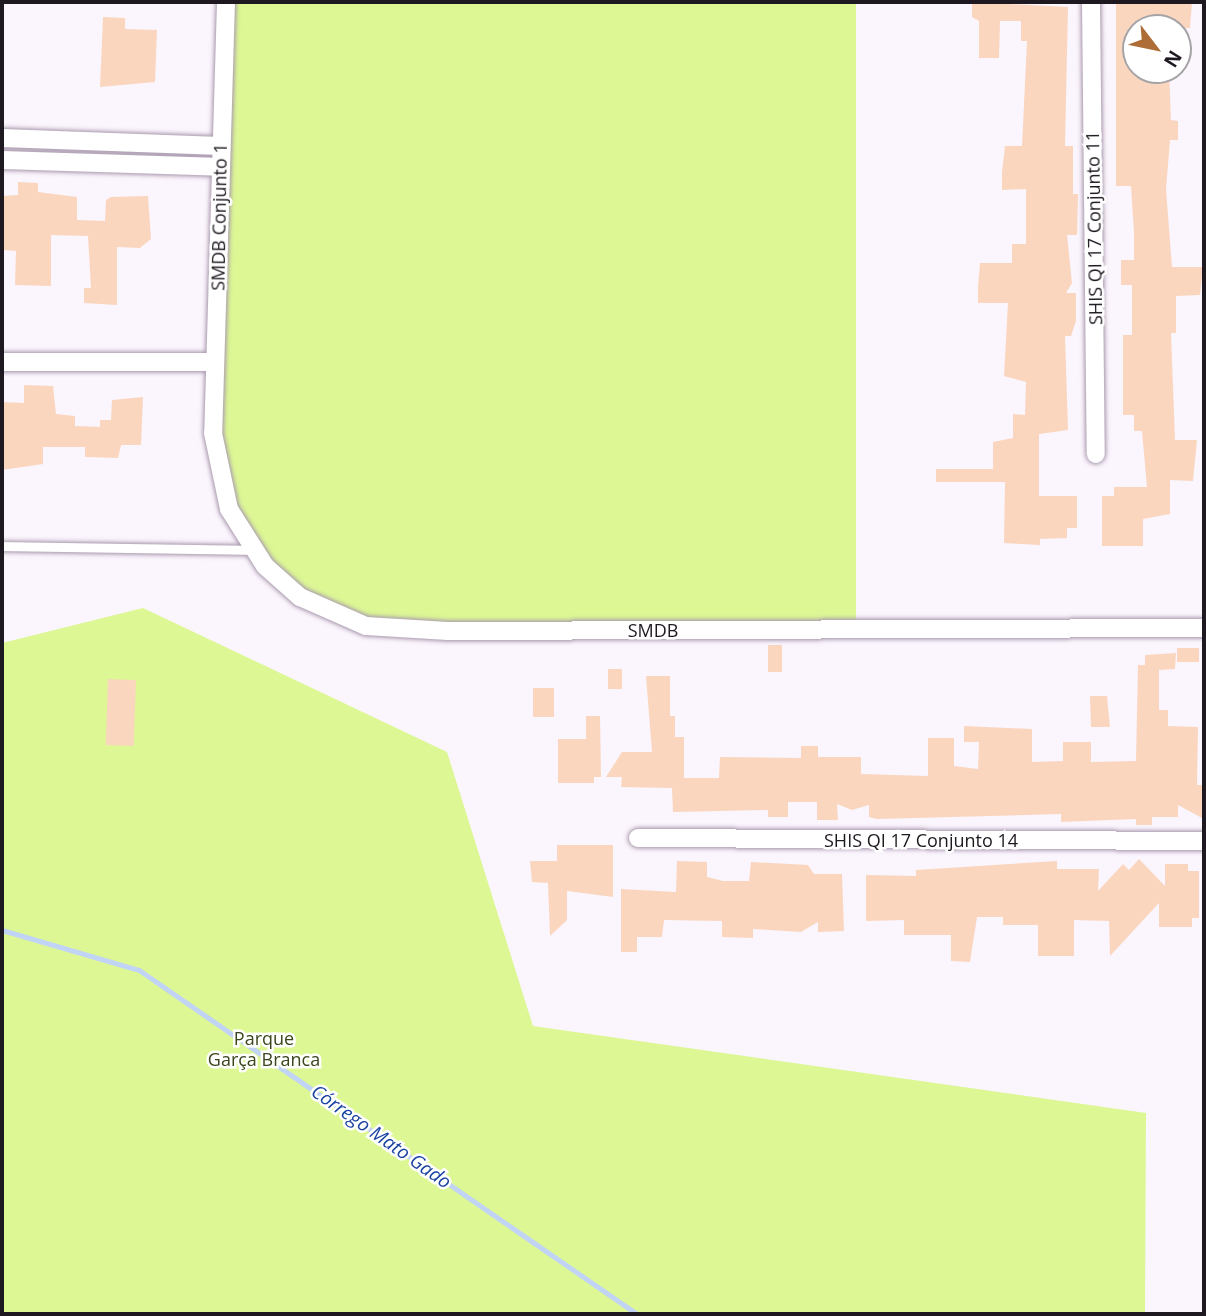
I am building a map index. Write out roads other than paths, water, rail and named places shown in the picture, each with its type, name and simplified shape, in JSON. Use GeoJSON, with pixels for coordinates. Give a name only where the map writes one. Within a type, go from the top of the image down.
{"type":"FeatureCollection","features":[{"type":"Feature","properties":{"kind":"street","name":"SMDB Conjunto 1"},"geometry":{"type":"LineString","coordinates":[[213,433],[226,2]]}},
{"type":"Feature","properties":{"kind":"street","name":"SHIS QI 17 Conjunto 11"},"geometry":{"type":"LineString","coordinates":[[1091,2],[1096,454]]}},
{"type":"Feature","properties":{"kind":"street"},"geometry":{"type":"LineString","coordinates":[[2,138],[220,146]]}},
{"type":"Feature","properties":{"kind":"street"},"geometry":{"type":"LineString","coordinates":[[2,160],[221,167]]}},
{"type":"Feature","properties":{"kind":"street"},"geometry":{"type":"LineString","coordinates":[[2,362],[215,362]]}},
{"type":"Feature","properties":{"kind":"street","name":"SMDB"},"geometry":{"type":"LineString","coordinates":[[213,433],[222,491],[255,550],[300,597],[366,626],[448,631],[1204,628]]}},
{"type":"Feature","properties":{"kind":"street","name":"SHIS QI 17 Conjunto 14"},"geometry":{"type":"LineString","coordinates":[[638,838],[1204,841]]}},
{"type":"Feature","properties":{"kind":"lane"},"geometry":{"type":"LineString","coordinates":[[2,546],[255,550]]}},
{"type":"Feature","properties":{"kind":"waterway","name":"Córrego Mato Gado"},"geometry":{"type":"LineString","coordinates":[[2,930],[139,970],[637,1314]]}},
{"type":"Feature","properties":{"kind":"park label","name":"Parque Garça Branca"},"geometry":{"type":"Point","coordinates":[264,1049]}}]}
